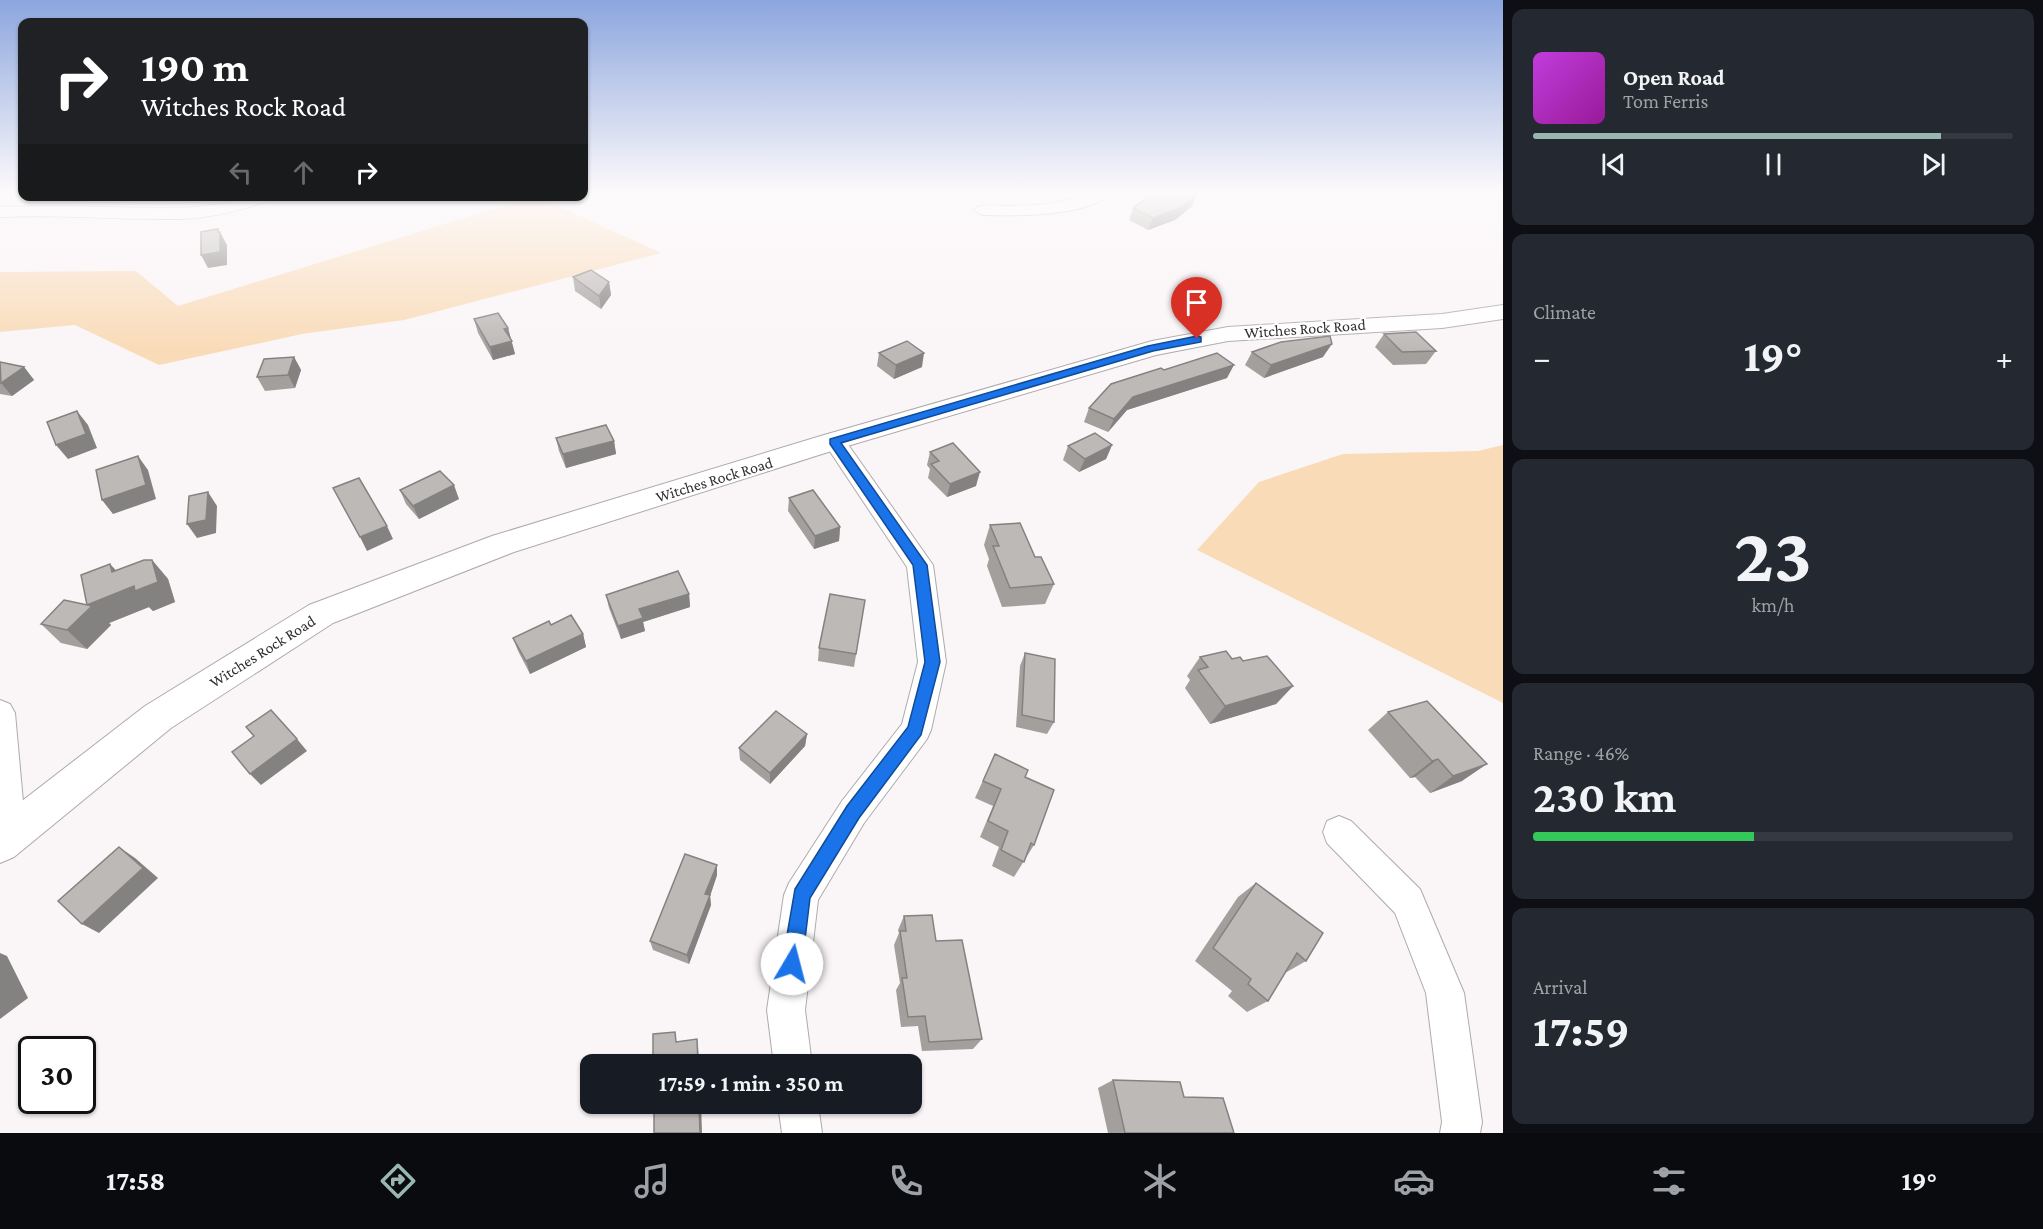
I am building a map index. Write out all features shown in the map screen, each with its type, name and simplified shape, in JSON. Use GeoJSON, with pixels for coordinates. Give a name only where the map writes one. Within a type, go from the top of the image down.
{"type":"FeatureCollection","features":[{"type":"Feature","properties":{"kind":"street","name":"Witches Rock Road"},"geometry":{"type":"LineString","coordinates":[[5,839],[159,717],[321,614],[503,544],[834,441],[1152,348],[1228,334],[1442,321],[1503,312]]}},
{"type":"Feature","properties":{"kind":"street"},"geometry":{"type":"LineString","coordinates":[[792,1054],[786,1010],[801,895],[853,812],[915,730],[933,662],[920,565],[834,441]]}},
{"type":"Feature","properties":{"kind":"street"},"geometry":{"type":"LineString","coordinates":[[0,713],[5,839]]}},
{"type":"Feature","properties":{"kind":"street"},"geometry":{"type":"LineString","coordinates":[[1339,832],[1408,901],[1445,993],[1462,1122],[1460,1133]]}},
{"type":"Feature","properties":{"kind":"street"},"geometry":{"type":"LineString","coordinates":[[799,1114],[802,1133]]}},
{"type":"Feature","properties":{"kind":"shaded area"},"geometry":{"type":"Polygon","coordinates":[[[380,244],[641,244],[661,253],[404,320],[302,334],[159,365],[75,325],[0,332],[0,272],[136,271],[178,306],[380,244]]]}},
{"type":"Feature","properties":{"kind":"shaded area"},"geometry":{"type":"Polygon","coordinates":[[[1503,445],[1503,703],[1197,550],[1259,482],[1343,454],[1478,451],[1503,445]]]}},
{"type":"Feature","properties":{"kind":"building"},"geometry":{"type":"Polygon","coordinates":[[[201,244],[220,244],[220,252],[201,255],[201,244]]]}},
{"type":"Feature","properties":{"kind":"building"},"geometry":{"type":"Polygon","coordinates":[[[591,270],[609,282],[599,296],[573,277],[591,270]]]}},
{"type":"Feature","properties":{"kind":"building"},"geometry":{"type":"Polygon","coordinates":[[[498,313],[508,328],[504,329],[512,341],[490,347],[474,319],[498,313]]]}},
{"type":"Feature","properties":{"kind":"building"},"geometry":{"type":"Polygon","coordinates":[[[1416,332],[1436,351],[1402,352],[1384,334],[1416,332]]]}},
{"type":"Feature","properties":{"kind":"building"},"geometry":{"type":"Polygon","coordinates":[[[1330,336],[1332,344],[1271,365],[1252,352],[1281,342],[1330,336]]]}},
{"type":"Feature","properties":{"kind":"building"},"geometry":{"type":"Polygon","coordinates":[[[907,341],[924,353],[896,365],[879,353],[907,341]]]}},
{"type":"Feature","properties":{"kind":"building"},"geometry":{"type":"Polygon","coordinates":[[[1217,353],[1234,365],[1133,397],[1114,419],[1089,408],[1111,384],[1217,353]]]}},
{"type":"Feature","properties":{"kind":"building"},"geometry":{"type":"Polygon","coordinates":[[[294,357],[288,375],[257,377],[264,359],[294,357]]]}},
{"type":"Feature","properties":{"kind":"building"},"geometry":{"type":"Polygon","coordinates":[[[0,362],[24,367],[1,383],[0,362]]]}},
{"type":"Feature","properties":{"kind":"building"},"geometry":{"type":"Polygon","coordinates":[[[77,411],[86,434],[56,445],[47,422],[77,411]]]}},
{"type":"Feature","properties":{"kind":"building"},"geometry":{"type":"Polygon","coordinates":[[[606,425],[614,441],[563,454],[556,438],[606,425]]]}},
{"type":"Feature","properties":{"kind":"building"},"geometry":{"type":"Polygon","coordinates":[[[1095,433],[1112,445],[1085,459],[1068,446],[1095,433]]]}},
{"type":"Feature","properties":{"kind":"building"},"geometry":{"type":"Polygon","coordinates":[[[953,443],[980,472],[950,484],[931,464],[939,461],[930,452],[953,443]]]}},
{"type":"Feature","properties":{"kind":"building"},"geometry":{"type":"Polygon","coordinates":[[[138,456],[146,485],[102,500],[96,470],[138,456]]]}},
{"type":"Feature","properties":{"kind":"building"},"geometry":{"type":"Polygon","coordinates":[[[440,471],[454,485],[413,506],[400,490],[440,471]]]}},
{"type":"Feature","properties":{"kind":"building"},"geometry":{"type":"Polygon","coordinates":[[[359,478],[387,526],[360,537],[333,488],[359,478]]]}},
{"type":"Feature","properties":{"kind":"building"},"geometry":{"type":"Polygon","coordinates":[[[813,490],[840,527],[815,536],[789,498],[813,490]]]}},
{"type":"Feature","properties":{"kind":"building"},"geometry":{"type":"Polygon","coordinates":[[[208,492],[206,520],[187,524],[189,496],[208,492]]]}},
{"type":"Feature","properties":{"kind":"building"},"geometry":{"type":"Polygon","coordinates":[[[1020,523],[1035,557],[1041,557],[1054,584],[1010,588],[993,546],[999,546],[990,525],[1020,523]]]}},
{"type":"Feature","properties":{"kind":"building"},"geometry":{"type":"Polygon","coordinates":[[[144,560],[152,560],[158,582],[135,591],[134,586],[87,605],[81,575],[110,564],[112,572],[144,560]]]}},
{"type":"Feature","properties":{"kind":"building"},"geometry":{"type":"Polygon","coordinates":[[[678,571],[689,594],[639,609],[643,618],[618,626],[606,595],[678,571]]]}},
{"type":"Feature","properties":{"kind":"building"},"geometry":{"type":"Polygon","coordinates":[[[830,594],[865,600],[856,654],[819,648],[830,594]]]}},
{"type":"Feature","properties":{"kind":"building"},"geometry":{"type":"Polygon","coordinates":[[[64,600],[92,606],[67,630],[41,624],[64,600]]]}},
{"type":"Feature","properties":{"kind":"building"},"geometry":{"type":"Polygon","coordinates":[[[571,615],[583,634],[526,661],[513,638],[549,621],[551,625],[571,615]]]}},
{"type":"Feature","properties":{"kind":"building"},"geometry":{"type":"Polygon","coordinates":[[[1226,651],[1232,659],[1240,657],[1243,661],[1267,656],[1293,686],[1225,706],[1198,670],[1208,667],[1200,657],[1226,651]]]}},
{"type":"Feature","properties":{"kind":"building"},"geometry":{"type":"Polygon","coordinates":[[[1025,653],[1055,659],[1054,722],[1022,715],[1025,653]]]}},
{"type":"Feature","properties":{"kind":"building"},"geometry":{"type":"Polygon","coordinates":[[[1427,701],[1487,764],[1453,776],[1438,759],[1432,761],[1388,712],[1427,701]]]}},
{"type":"Feature","properties":{"kind":"building"},"geometry":{"type":"Polygon","coordinates":[[[271,710],[297,739],[250,774],[232,752],[254,736],[246,727],[271,710]]]}},
{"type":"Feature","properties":{"kind":"building"},"geometry":{"type":"Polygon","coordinates":[[[776,711],[807,734],[770,773],[739,748],[776,711]]]}},
{"type":"Feature","properties":{"kind":"building"},"geometry":{"type":"Polygon","coordinates":[[[995,754],[1028,770],[1025,777],[1054,790],[1034,845],[1031,843],[1024,862],[1001,850],[1008,831],[988,821],[1001,789],[983,781],[995,754]]]}},
{"type":"Feature","properties":{"kind":"building"},"geometry":{"type":"Polygon","coordinates":[[[119,847],[143,868],[82,924],[58,901],[119,847]]]}},
{"type":"Feature","properties":{"kind":"building"},"geometry":{"type":"Polygon","coordinates":[[[685,854],[717,865],[705,894],[710,895],[687,955],[650,941],[685,854]]]}},
{"type":"Feature","properties":{"kind":"building"},"geometry":{"type":"Polygon","coordinates":[[[1256,883],[1323,933],[1306,961],[1297,953],[1268,1001],[1248,984],[1251,979],[1213,948],[1256,883]]]}},
{"type":"Feature","properties":{"kind":"building"},"geometry":{"type":"Polygon","coordinates":[[[932,915],[936,941],[962,940],[982,1039],[929,1042],[925,1016],[908,1017],[902,978],[907,978],[900,931],[906,931],[904,916],[932,915]]]}},
{"type":"Feature","properties":{"kind":"building"},"geometry":{"type":"Polygon","coordinates":[[[675,1032],[676,1042],[697,1039],[698,1054],[653,1054],[653,1034],[675,1032]]]}},
{"type":"Feature","properties":{"kind":"building"},"geometry":{"type":"Polygon","coordinates":[[[1113,1080],[1180,1082],[1184,1097],[1223,1098],[1234,1133],[1125,1133],[1113,1080]]]}},
{"type":"Feature","properties":{"kind":"building"},"geometry":{"type":"Polygon","coordinates":[[[654,1114],[699,1114],[700,1133],[654,1133],[654,1114]]]}},
{"type":"Feature","properties":{"kind":"route"},"geometry":{"type":"LineString","coordinates":[[792,964],[801,895],[853,812],[915,730],[933,662],[920,565],[834,441],[1152,348],[1197,339]]}}]}
